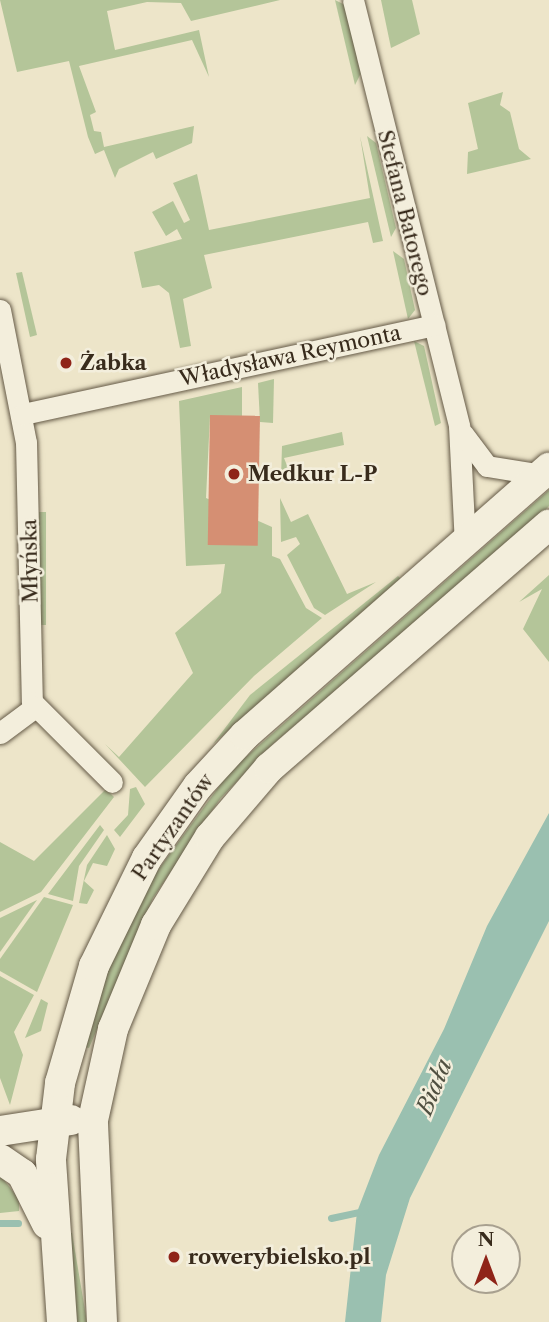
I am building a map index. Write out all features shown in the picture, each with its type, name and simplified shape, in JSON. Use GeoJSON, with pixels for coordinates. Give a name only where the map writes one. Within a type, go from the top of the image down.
{"type":"FeatureCollection","features":[{"type":"Feature","properties":{"kind":"main road","name":"Partyzantów"},"geometry":{"type":"LineString","coordinates":[[62,1322],[55,1246],[54,1119],[82,1001],[107,933],[174,818],[254,727],[466,546],[546,471]]}},
{"type":"Feature","properties":{"kind":"main road","name":"Partyzantów"},"geometry":{"type":"LineString","coordinates":[[102,1322],[93,1120],[113,1029],[138,961],[216,828],[269,768],[549,525]]}},
{"type":"Feature","properties":{"kind":"main road"},"geometry":{"type":"LineString","coordinates":[[0,1131],[54,1119],[93,1120]]}},
{"type":"Feature","properties":{"kind":"main road"},"geometry":{"type":"LineString","coordinates":[[0,1159],[33,1189],[55,1246]]}},
{"type":"Feature","properties":{"kind":"street","name":"Stefana Batorego"},"geometry":{"type":"LineString","coordinates":[[353,0],[459,426],[466,546]]}},
{"type":"Feature","properties":{"kind":"street","name":"Młyńska"},"geometry":{"type":"LineString","coordinates":[[0,310],[23,414],[35,707]]}},
{"type":"Feature","properties":{"kind":"street","name":"Władysława Reymonta"},"geometry":{"type":"LineString","coordinates":[[23,414],[433,325]]}},
{"type":"Feature","properties":{"kind":"street","name":"Stefana Batorego"},"geometry":{"type":"LineString","coordinates":[[459,426],[487,466],[546,471]]}},
{"type":"Feature","properties":{"kind":"street"},"geometry":{"type":"LineString","coordinates":[[0,733],[35,707],[112,782]]}},
{"type":"Feature","properties":{"kind":"shaded area"},"geometry":{"type":"Polygon","coordinates":[[[0,0],[280,0],[191,21],[181,3],[147,2],[107,11],[115,50],[199,30],[209,77],[192,40],[79,66],[96,112],[90,115],[94,131],[101,132],[104,147],[194,126],[192,143],[156,159],[153,152],[119,169],[115,178],[104,150],[95,154],[88,137],[69,61],[17,72],[0,0]]]}},
{"type":"Feature","properties":{"kind":"shaded area"},"geometry":{"type":"Polygon","coordinates":[[[335,0],[345,5],[361,73],[355,85],[335,0]]]}},
{"type":"Feature","properties":{"kind":"shaded area"},"geometry":{"type":"Polygon","coordinates":[[[381,0],[412,0],[420,34],[391,48],[381,0]]]}},
{"type":"Feature","properties":{"kind":"shaded area"},"geometry":{"type":"Polygon","coordinates":[[[503,92],[500,105],[510,112],[519,149],[531,159],[467,174],[468,152],[478,149],[468,103],[503,92]]]}},
{"type":"Feature","properties":{"kind":"shaded area"},"geometry":{"type":"Polygon","coordinates":[[[360,136],[383,241],[373,243],[368,222],[204,255],[212,288],[183,299],[191,346],[180,348],[169,293],[159,285],[142,288],[134,252],[182,239],[177,229],[166,236],[152,212],[173,201],[184,223],[190,220],[173,183],[197,174],[209,230],[370,198],[360,136]]]}},
{"type":"Feature","properties":{"kind":"shaded area"},"geometry":{"type":"Polygon","coordinates":[[[367,136],[376,143],[396,228],[391,237],[367,136]]]}},
{"type":"Feature","properties":{"kind":"shaded area"},"geometry":{"type":"Polygon","coordinates":[[[393,251],[404,259],[415,310],[408,319],[393,251]]]}},
{"type":"Feature","properties":{"kind":"shaded area"},"geometry":{"type":"Polygon","coordinates":[[[22,272],[37,335],[30,337],[16,273],[22,272]]]}},
{"type":"Feature","properties":{"kind":"shaded area"},"geometry":{"type":"Polygon","coordinates":[[[414,341],[424,346],[441,423],[435,426],[414,341]]]}},
{"type":"Feature","properties":{"kind":"shaded area"},"geometry":{"type":"Polygon","coordinates":[[[274,379],[273,423],[260,422],[258,383],[274,379]]]}},
{"type":"Feature","properties":{"kind":"shaded area"},"geometry":{"type":"Polygon","coordinates":[[[242,387],[242,416],[210,416],[206,498],[272,527],[272,556],[280,559],[306,608],[322,618],[254,676],[145,787],[105,744],[119,757],[193,673],[175,633],[221,593],[225,564],[186,566],[179,401],[242,387]]]}},
{"type":"Feature","properties":{"kind":"shaded area"},"geometry":{"type":"Polygon","coordinates":[[[342,432],[344,445],[284,458],[292,478],[281,478],[282,446],[342,432]]]}},
{"type":"Feature","properties":{"kind":"shaded area"},"geometry":{"type":"Polygon","coordinates":[[[549,490],[549,506],[538,518],[274,743],[220,799],[153,898],[89,1048],[81,1046],[113,957],[153,877],[231,770],[549,490]]]}},
{"type":"Feature","properties":{"kind":"shaded area"},"geometry":{"type":"Polygon","coordinates":[[[280,498],[291,522],[308,514],[347,594],[376,582],[325,615],[314,608],[287,555],[300,544],[296,537],[281,542],[280,498]]]}},
{"type":"Feature","properties":{"kind":"shaded area"},"geometry":{"type":"Polygon","coordinates":[[[39,512],[46,512],[46,625],[39,625],[39,512]]]}},
{"type":"Feature","properties":{"kind":"shaded area"},"geometry":{"type":"Polygon","coordinates":[[[549,575],[549,662],[523,629],[542,589],[519,602],[549,575]]]}},
{"type":"Feature","properties":{"kind":"shaded area"},"geometry":{"type":"Polygon","coordinates":[[[398,576],[402,580],[213,744],[250,695],[398,576]]]}},
{"type":"Feature","properties":{"kind":"shaded area"},"geometry":{"type":"Polygon","coordinates":[[[136,787],[145,804],[120,837],[114,830],[128,815],[130,789],[136,787]]]}},
{"type":"Feature","properties":{"kind":"shaded area"},"geometry":{"type":"Polygon","coordinates":[[[106,789],[114,797],[41,892],[0,912],[0,842],[34,861],[106,789]]]}},
{"type":"Feature","properties":{"kind":"shaded area"},"geometry":{"type":"Polygon","coordinates":[[[100,825],[104,830],[79,866],[73,901],[48,894],[100,825]]]}},
{"type":"Feature","properties":{"kind":"shaded area"},"geometry":{"type":"Polygon","coordinates":[[[107,835],[115,849],[107,866],[93,863],[84,881],[94,890],[87,904],[79,903],[87,865],[107,835]]]}},
{"type":"Feature","properties":{"kind":"shaded area"},"geometry":{"type":"Polygon","coordinates":[[[44,897],[73,905],[37,992],[0,971],[0,959],[44,897]]]}},
{"type":"Feature","properties":{"kind":"shaded area"},"geometry":{"type":"Polygon","coordinates":[[[37,900],[0,952],[0,918],[37,900]]]}},
{"type":"Feature","properties":{"kind":"shaded area"},"geometry":{"type":"Polygon","coordinates":[[[0,976],[34,995],[14,1032],[23,1055],[10,1105],[0,1078],[0,976]]]}},
{"type":"Feature","properties":{"kind":"shaded area"},"geometry":{"type":"Polygon","coordinates":[[[41,999],[48,1003],[41,1031],[25,1038],[41,999]]]}},
{"type":"Feature","properties":{"kind":"shaded area"},"geometry":{"type":"Polygon","coordinates":[[[0,1175],[19,1199],[19,1211],[0,1213],[0,1175]]]}},
{"type":"Feature","properties":{"kind":"shaded area"},"geometry":{"type":"Polygon","coordinates":[[[69,1233],[72,1233],[87,1322],[77,1322],[69,1233]]]}},
{"type":"Feature","properties":{"kind":"water","name":"Biała"},"geometry":{"type":"Polygon","coordinates":[[[549,813],[549,921],[410,1198],[386,1275],[381,1322],[345,1322],[357,1212],[379,1155],[444,1029],[487,926],[549,813]]]}},
{"type":"Feature","properties":{"kind":"building","name":"Medkur L-P"},"geometry":{"type":"Polygon","coordinates":[[[210,415],[260,416],[258,546],[208,545],[210,415]]]}},
{"type":"Feature","properties":{"kind":"waterway"},"geometry":{"type":"LineString","coordinates":[[331,1218],[364,1211]]}},
{"type":"Feature","properties":{"kind":"waterway"},"geometry":{"type":"LineString","coordinates":[[0,1223],[18,1223]]}},
{"type":"Feature","properties":{"kind":"place","name":"Żabka"},"geometry":{"type":"Point","coordinates":[66,363]}},
{"type":"Feature","properties":{"kind":"place","name":"Medkur L-P"},"geometry":{"type":"Point","coordinates":[234,474]}},
{"type":"Feature","properties":{"kind":"place","name":"rowerybielsko.pl"},"geometry":{"type":"Point","coordinates":[174,1257]}}]}
